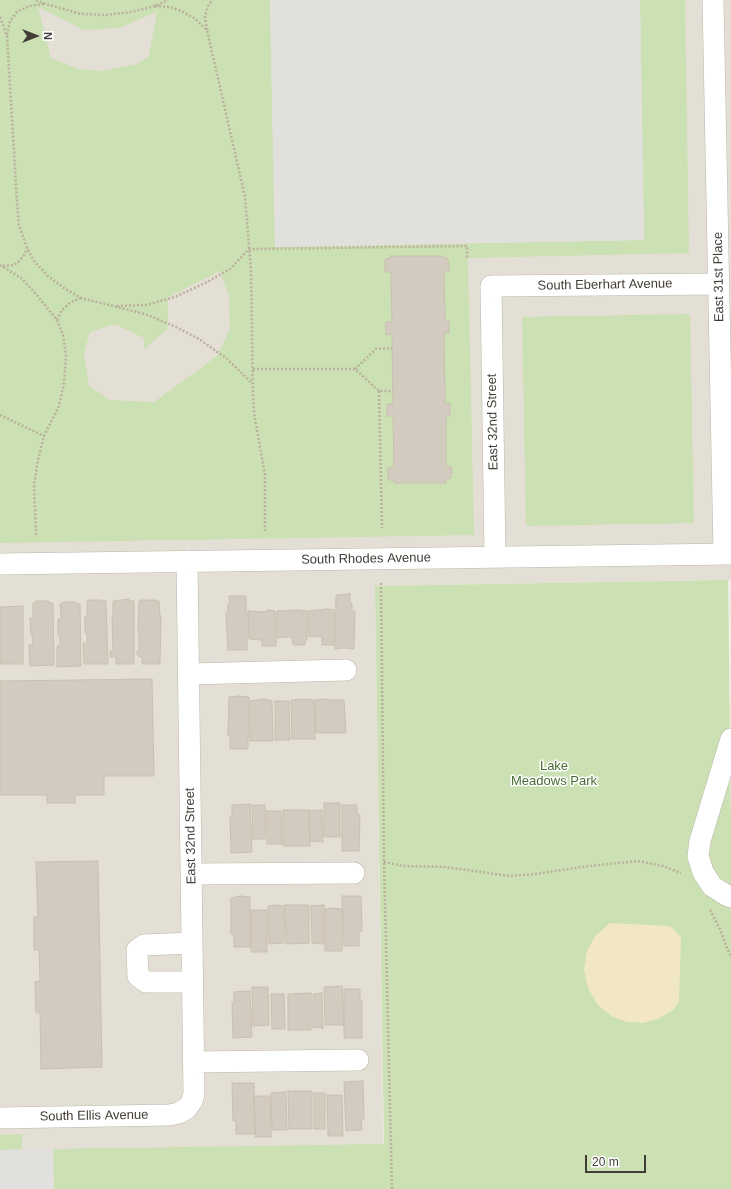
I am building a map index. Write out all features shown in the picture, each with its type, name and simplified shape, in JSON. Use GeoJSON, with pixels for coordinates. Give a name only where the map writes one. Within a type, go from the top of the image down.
{"type":"FeatureCollection","features":[{"type":"Feature","properties":{"kind":"street","name":"East 31st Place"},"geometry":{"type":"LineString","coordinates":[[713,0],[722,40],[719,284],[728,554]]}},
{"type":"Feature","properties":{"kind":"street","name":"South Eberhart Avenue"},"geometry":{"type":"LineString","coordinates":[[491,286],[719,284]]}},
{"type":"Feature","properties":{"kind":"street","name":"East 32nd Street"},"geometry":{"type":"LineString","coordinates":[[491,286],[495,557]]}},
{"type":"Feature","properties":{"kind":"street","name":"South Rhodes Avenue"},"geometry":{"type":"LineString","coordinates":[[0,564],[728,554]]}},
{"type":"Feature","properties":{"kind":"street","name":"East 32nd Street"},"geometry":{"type":"LineString","coordinates":[[187,561],[194,1094],[192,1101],[187,1108]]}},
{"type":"Feature","properties":{"kind":"street"},"geometry":{"type":"LineString","coordinates":[[189,674],[346,670]]}},
{"type":"Feature","properties":{"kind":"street"},"geometry":{"type":"LineString","coordinates":[[731,739],[723,796],[700,841],[698,856],[703,872],[712,886],[726,895],[731,896]]}},
{"type":"Feature","properties":{"kind":"street"},"geometry":{"type":"LineString","coordinates":[[191,874],[354,873]]}},
{"type":"Feature","properties":{"kind":"street"},"geometry":{"type":"LineString","coordinates":[[192,943],[144,945],[137,950],[138,976],[146,982],[193,982]]}},
{"type":"Feature","properties":{"kind":"street"},"geometry":{"type":"LineString","coordinates":[[193,1062],[358,1060]]}},
{"type":"Feature","properties":{"kind":"street","name":"South Ellis Avenue"},"geometry":{"type":"LineString","coordinates":[[0,1118],[169,1115],[179,1113],[187,1108]]}},
{"type":"Feature","properties":{"kind":"path"},"geometry":{"type":"LineString","coordinates":[[36,0],[80,14],[106,15],[131,12],[155,6],[168,0]]}},
{"type":"Feature","properties":{"kind":"path"},"geometry":{"type":"LineString","coordinates":[[213,0],[209,4],[206,16],[207,30],[244,197],[251,270],[254,413],[265,475],[265,531]]}},
{"type":"Feature","properties":{"kind":"path"},"geometry":{"type":"LineString","coordinates":[[46,4],[29,6],[16,12],[10,21],[7,36],[16,202],[19,225],[27,248],[34,261],[48,276],[81,298],[144,314],[174,326],[199,339],[226,358],[253,384]]}},
{"type":"Feature","properties":{"kind":"path"},"geometry":{"type":"LineString","coordinates":[[155,6],[170,7],[183,12],[194,18],[207,30]]}},
{"type":"Feature","properties":{"kind":"path"},"geometry":{"type":"LineString","coordinates":[[0,17],[7,36]]}},
{"type":"Feature","properties":{"kind":"path"},"geometry":{"type":"LineString","coordinates":[[115,306],[146,305],[175,297],[230,269],[249,249],[467,246],[467,259]]}},
{"type":"Feature","properties":{"kind":"path"},"geometry":{"type":"LineString","coordinates":[[1,266],[14,265],[25,254],[27,248]]}},
{"type":"Feature","properties":{"kind":"path"},"geometry":{"type":"LineString","coordinates":[[1,266],[21,278],[57,320],[63,335],[66,355],[64,383],[59,406],[44,436],[38,460],[34,485],[36,535]]}},
{"type":"Feature","properties":{"kind":"path"},"geometry":{"type":"LineString","coordinates":[[57,320],[62,310],[71,302],[81,298]]}},
{"type":"Feature","properties":{"kind":"path"},"geometry":{"type":"LineString","coordinates":[[355,370],[376,349],[392,348]]}},
{"type":"Feature","properties":{"kind":"path"},"geometry":{"type":"LineString","coordinates":[[253,369],[355,370],[379,391],[393,391]]}},
{"type":"Feature","properties":{"kind":"path"},"geometry":{"type":"LineString","coordinates":[[379,391],[382,528]]}},
{"type":"Feature","properties":{"kind":"path"},"geometry":{"type":"LineString","coordinates":[[0,415],[44,436]]}},
{"type":"Feature","properties":{"kind":"path"},"geometry":{"type":"LineString","coordinates":[[381,583],[384,862],[392,1189]]}},
{"type":"Feature","properties":{"kind":"path"},"geometry":{"type":"LineString","coordinates":[[384,862],[403,866],[445,867],[510,876],[638,861],[664,866],[685,876]]}},
{"type":"Feature","properties":{"kind":"path"},"geometry":{"type":"LineString","coordinates":[[708,906],[720,929],[731,958]]}},
{"type":"Feature","properties":{"kind":"shaded area"},"geometry":{"type":"Polygon","coordinates":[[[0,0],[731,0],[731,580],[375,586],[384,1189],[0,1189],[0,0]]]}},
{"type":"Feature","properties":{"kind":"shaded area"},"geometry":{"type":"Polygon","coordinates":[[[270,0],[640,0],[644,240],[275,247],[270,0]]]}},
{"type":"Feature","properties":{"kind":"shaded area"},"geometry":{"type":"Polygon","coordinates":[[[53,1149],[54,1189],[0,1189],[0,1150],[53,1149]]]}},
{"type":"Feature","properties":{"kind":"green space"},"geometry":{"type":"Polygon","coordinates":[[[0,0],[270,0],[275,247],[644,240],[640,0],[685,0],[689,253],[468,258],[474,535],[0,543],[0,0]],[[38,7],[51,58],[78,69],[103,71],[137,64],[149,56],[157,12],[119,28],[84,30],[38,7]],[[391,256],[391,258],[385,259],[385,272],[391,272],[392,322],[386,322],[386,335],[392,334],[393,404],[387,404],[387,416],[393,416],[394,468],[388,468],[388,480],[394,480],[394,483],[446,483],[446,479],[451,478],[452,467],[446,467],[446,416],[450,416],[450,403],[445,403],[444,333],[449,333],[449,321],[445,321],[444,271],[449,270],[448,258],[443,258],[443,256],[391,256]],[[220,271],[168,297],[168,329],[144,349],[144,338],[115,324],[90,332],[84,353],[89,386],[110,400],[154,402],[217,356],[230,329],[229,297],[220,271]]]}},
{"type":"Feature","properties":{"kind":"green space"},"geometry":{"type":"Polygon","coordinates":[[[690,314],[694,523],[526,526],[522,317],[690,314]]]}},
{"type":"Feature","properties":{"kind":"green space","name":"Lake Meadows Park"},"geometry":{"type":"Polygon","coordinates":[[[728,580],[731,828],[731,1189],[54,1189],[53,1149],[384,1144],[375,586],[728,580]]]}},
{"type":"Feature","properties":{"kind":"green space"},"geometry":{"type":"Polygon","coordinates":[[[22,1134],[22,1149],[0,1150],[0,1135],[22,1134]]]}},
{"type":"Feature","properties":{"kind":"sand"},"geometry":{"type":"Polygon","coordinates":[[[610,923],[670,926],[681,937],[679,1002],[674,1009],[660,1018],[644,1023],[627,1022],[611,1016],[597,1004],[588,988],[584,970],[587,951],[596,935],[610,923]]]}},
{"type":"Feature","properties":{"kind":"building"},"geometry":{"type":"Polygon","coordinates":[[[391,256],[443,256],[443,258],[448,258],[449,271],[444,271],[445,321],[449,321],[449,333],[444,333],[445,403],[450,403],[450,416],[446,416],[446,467],[452,467],[451,478],[446,479],[446,483],[394,483],[394,480],[388,480],[388,468],[394,468],[393,416],[387,416],[387,404],[393,404],[392,334],[386,335],[386,322],[392,322],[391,272],[385,272],[385,259],[391,258],[391,256]]]}},
{"type":"Feature","properties":{"kind":"building"},"geometry":{"type":"Polygon","coordinates":[[[350,594],[352,611],[355,611],[354,649],[335,649],[336,595],[350,594]]]}},
{"type":"Feature","properties":{"kind":"building"},"geometry":{"type":"Polygon","coordinates":[[[229,596],[246,596],[247,650],[228,650],[226,613],[228,612],[228,604],[230,604],[229,596]]]}},
{"type":"Feature","properties":{"kind":"building"},"geometry":{"type":"Polygon","coordinates":[[[129,599],[129,601],[134,601],[134,664],[116,664],[116,657],[110,657],[110,651],[113,651],[113,601],[129,599]]]}},
{"type":"Feature","properties":{"kind":"building"},"geometry":{"type":"Polygon","coordinates":[[[36,601],[49,601],[49,603],[53,603],[54,665],[30,666],[29,645],[33,645],[30,618],[33,618],[33,603],[36,603],[36,601]]]}},
{"type":"Feature","properties":{"kind":"building"},"geometry":{"type":"Polygon","coordinates":[[[87,601],[106,601],[108,664],[84,664],[83,643],[87,643],[87,633],[85,633],[85,616],[87,616],[87,601]]]}},
{"type":"Feature","properties":{"kind":"building"},"geometry":{"type":"Polygon","coordinates":[[[139,601],[159,601],[161,616],[160,664],[142,664],[142,657],[139,657],[137,654],[137,651],[139,651],[139,601]]]}},
{"type":"Feature","properties":{"kind":"building"},"geometry":{"type":"Polygon","coordinates":[[[64,602],[76,602],[76,604],[80,604],[81,666],[57,667],[57,646],[60,646],[58,619],[61,619],[60,604],[64,602]]]}},
{"type":"Feature","properties":{"kind":"building"},"geometry":{"type":"Polygon","coordinates":[[[23,606],[23,664],[0,664],[0,607],[23,606]]]}},
{"type":"Feature","properties":{"kind":"building"},"geometry":{"type":"Polygon","coordinates":[[[327,609],[334,610],[334,645],[322,645],[322,637],[309,637],[308,611],[327,609]]]}},
{"type":"Feature","properties":{"kind":"building"},"geometry":{"type":"Polygon","coordinates":[[[268,610],[275,611],[276,646],[262,646],[262,640],[249,639],[248,611],[264,612],[268,610]]]}},
{"type":"Feature","properties":{"kind":"building"},"geometry":{"type":"Polygon","coordinates":[[[277,611],[307,611],[307,640],[305,640],[305,645],[293,645],[292,637],[277,638],[277,611]]]}},
{"type":"Feature","properties":{"kind":"building"},"geometry":{"type":"Polygon","coordinates":[[[152,679],[154,776],[104,776],[104,795],[75,795],[75,803],[47,803],[47,795],[0,795],[0,681],[152,679]]]}},
{"type":"Feature","properties":{"kind":"building"},"geometry":{"type":"Polygon","coordinates":[[[229,697],[249,697],[248,749],[230,749],[230,735],[228,736],[229,697]]]}},
{"type":"Feature","properties":{"kind":"building"},"geometry":{"type":"Polygon","coordinates":[[[264,699],[272,701],[273,741],[250,741],[250,701],[264,699]]]}},
{"type":"Feature","properties":{"kind":"building"},"geometry":{"type":"Polygon","coordinates":[[[291,700],[314,700],[315,739],[292,739],[291,700]]]}},
{"type":"Feature","properties":{"kind":"building"},"geometry":{"type":"Polygon","coordinates":[[[315,700],[344,700],[346,733],[316,733],[315,700]]]}},
{"type":"Feature","properties":{"kind":"building"},"geometry":{"type":"Polygon","coordinates":[[[275,701],[289,701],[290,740],[275,740],[275,701]]]}},
{"type":"Feature","properties":{"kind":"building"},"geometry":{"type":"Polygon","coordinates":[[[324,803],[340,803],[340,837],[324,837],[324,803]]]}},
{"type":"Feature","properties":{"kind":"building"},"geometry":{"type":"Polygon","coordinates":[[[250,804],[252,852],[231,853],[230,816],[232,816],[232,805],[250,804]]]}},
{"type":"Feature","properties":{"kind":"building"},"geometry":{"type":"Polygon","coordinates":[[[252,805],[265,805],[265,839],[253,839],[252,805]]]}},
{"type":"Feature","properties":{"kind":"building"},"geometry":{"type":"Polygon","coordinates":[[[342,805],[357,805],[357,814],[360,815],[359,851],[342,851],[342,805]]]}},
{"type":"Feature","properties":{"kind":"building"},"geometry":{"type":"Polygon","coordinates":[[[283,810],[309,810],[310,846],[283,846],[283,810]]]}},
{"type":"Feature","properties":{"kind":"building"},"geometry":{"type":"Polygon","coordinates":[[[322,810],[323,842],[310,841],[309,811],[322,810]]]}},
{"type":"Feature","properties":{"kind":"building"},"geometry":{"type":"Polygon","coordinates":[[[266,811],[281,811],[282,844],[267,844],[266,811]]]}},
{"type":"Feature","properties":{"kind":"building"},"geometry":{"type":"Polygon","coordinates":[[[98,861],[102,1067],[41,1069],[40,1013],[36,1013],[35,982],[40,981],[39,950],[34,950],[34,917],[38,917],[36,862],[98,861]]]}},
{"type":"Feature","properties":{"kind":"building"},"geometry":{"type":"Polygon","coordinates":[[[240,896],[250,897],[250,947],[234,947],[234,935],[231,934],[231,898],[240,896]]]}},
{"type":"Feature","properties":{"kind":"building"},"geometry":{"type":"Polygon","coordinates":[[[342,896],[361,896],[362,931],[359,933],[359,946],[344,946],[342,896]]]}},
{"type":"Feature","properties":{"kind":"building"},"geometry":{"type":"Polygon","coordinates":[[[285,905],[309,905],[309,943],[286,944],[285,905]]]}},
{"type":"Feature","properties":{"kind":"building"},"geometry":{"type":"Polygon","coordinates":[[[324,905],[324,944],[312,943],[311,906],[324,905]]]}},
{"type":"Feature","properties":{"kind":"building"},"geometry":{"type":"Polygon","coordinates":[[[268,906],[284,906],[284,943],[269,944],[268,906]]]}},
{"type":"Feature","properties":{"kind":"building"},"geometry":{"type":"Polygon","coordinates":[[[325,909],[342,909],[342,951],[325,951],[325,909]]]}},
{"type":"Feature","properties":{"kind":"building"},"geometry":{"type":"Polygon","coordinates":[[[251,910],[267,910],[267,952],[251,952],[251,910]]]}},
{"type":"Feature","properties":{"kind":"building"},"geometry":{"type":"Polygon","coordinates":[[[342,986],[344,1025],[325,1025],[324,987],[342,986]]]}},
{"type":"Feature","properties":{"kind":"building"},"geometry":{"type":"Polygon","coordinates":[[[252,987],[268,987],[269,1025],[253,1026],[252,987]]]}},
{"type":"Feature","properties":{"kind":"building"},"geometry":{"type":"Polygon","coordinates":[[[344,989],[360,989],[360,1000],[362,1000],[362,1038],[344,1038],[344,989]]]}},
{"type":"Feature","properties":{"kind":"building"},"geometry":{"type":"Polygon","coordinates":[[[250,991],[252,1037],[233,1038],[232,1002],[234,1002],[234,992],[250,991]]]}},
{"type":"Feature","properties":{"kind":"building"},"geometry":{"type":"Polygon","coordinates":[[[311,993],[311,1030],[288,1030],[288,994],[311,993]]]}},
{"type":"Feature","properties":{"kind":"building"},"geometry":{"type":"Polygon","coordinates":[[[322,993],[323,1029],[320,1027],[313,1028],[313,994],[322,993]]]}},
{"type":"Feature","properties":{"kind":"building"},"geometry":{"type":"Polygon","coordinates":[[[271,994],[284,994],[285,1029],[272,1029],[271,994]]]}},
{"type":"Feature","properties":{"kind":"building"},"geometry":{"type":"Polygon","coordinates":[[[363,1081],[364,1119],[361,1119],[362,1130],[346,1131],[344,1082],[363,1081]]]}},
{"type":"Feature","properties":{"kind":"building"},"geometry":{"type":"Polygon","coordinates":[[[232,1083],[254,1083],[255,1134],[236,1134],[236,1121],[233,1121],[232,1083]]]}},
{"type":"Feature","properties":{"kind":"building"},"geometry":{"type":"Polygon","coordinates":[[[288,1091],[312,1091],[312,1129],[289,1129],[288,1091]]]}},
{"type":"Feature","properties":{"kind":"building"},"geometry":{"type":"Polygon","coordinates":[[[286,1092],[287,1130],[272,1130],[271,1093],[286,1092]]]}},
{"type":"Feature","properties":{"kind":"building"},"geometry":{"type":"Polygon","coordinates":[[[314,1093],[325,1093],[325,1129],[314,1129],[314,1093]]]}},
{"type":"Feature","properties":{"kind":"building"},"geometry":{"type":"Polygon","coordinates":[[[327,1095],[342,1095],[343,1136],[328,1136],[327,1095]]]}},
{"type":"Feature","properties":{"kind":"building"},"geometry":{"type":"Polygon","coordinates":[[[254,1096],[270,1096],[271,1137],[255,1137],[254,1096]]]}}]}
